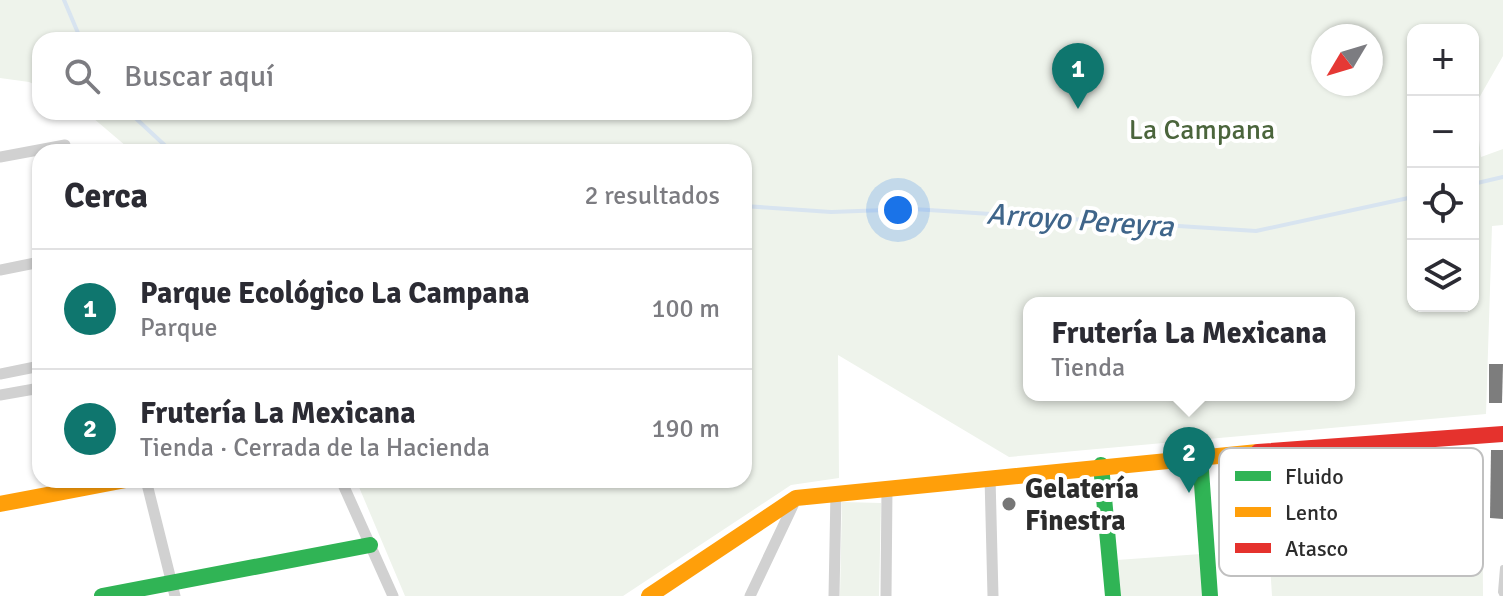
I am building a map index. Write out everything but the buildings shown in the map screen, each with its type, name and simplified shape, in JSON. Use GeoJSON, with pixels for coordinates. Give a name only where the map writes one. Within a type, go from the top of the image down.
{"type":"FeatureCollection","features":[{"type":"Feature","properties":{"kind":"main road"},"geometry":{"type":"LineString","coordinates":[[1310,448],[1503,434]]}},
{"type":"Feature","properties":{"kind":"main road"},"geometry":{"type":"LineString","coordinates":[[649,596],[796,498],[1219,455]]}},
{"type":"Feature","properties":{"kind":"main road"},"geometry":{"type":"LineString","coordinates":[[1200,456],[1210,596]]}},
{"type":"Feature","properties":{"kind":"main road"},"geometry":{"type":"LineString","coordinates":[[1101,465],[1113,596]]}},
{"type":"Feature","properties":{"kind":"main road"},"geometry":{"type":"LineString","coordinates":[[0,504],[84,488]]}},
{"type":"Feature","properties":{"kind":"main road"},"geometry":{"type":"LineString","coordinates":[[102,596],[173,590],[370,545]]}},
{"type":"Feature","properties":{"kind":"street"},"geometry":{"type":"LineString","coordinates":[[0,157],[32,153]]}},
{"type":"Feature","properties":{"kind":"street"},"geometry":{"type":"LineString","coordinates":[[0,270],[32,264]]}},
{"type":"Feature","properties":{"kind":"street"},"geometry":{"type":"LineString","coordinates":[[0,374],[32,368]]}},
{"type":"Feature","properties":{"kind":"street"},"geometry":{"type":"LineString","coordinates":[[0,395],[32,389]]}},
{"type":"Feature","properties":{"kind":"street"},"geometry":{"type":"LineString","coordinates":[[990,477],[993,596]]}},
{"type":"Feature","properties":{"kind":"street"},"geometry":{"type":"LineString","coordinates":[[148,488],[173,590]]}},
{"type":"Feature","properties":{"kind":"street"},"geometry":{"type":"LineString","coordinates":[[345,488],[393,596]]}},
{"type":"Feature","properties":{"kind":"street"},"geometry":{"type":"LineString","coordinates":[[886,596],[887,488]]}},
{"type":"Feature","properties":{"kind":"street"},"geometry":{"type":"LineString","coordinates":[[834,596],[836,492]]}},
{"type":"Feature","properties":{"kind":"street"},"geometry":{"type":"LineString","coordinates":[[750,596],[796,498]]}},
{"type":"Feature","properties":{"kind":"lane"},"geometry":{"type":"LineString","coordinates":[[1503,568],[1503,596]]}},
{"type":"Feature","properties":{"kind":"green space","name":"La Campana"},"geometry":{"type":"Polygon","coordinates":[[[0,0],[1503,0],[1503,56],[1479,98],[1479,24],[1407,24],[1407,312],[1479,312],[1479,140],[1481,157],[1503,149],[1503,225],[1492,226],[1486,414],[1009,457],[838,355],[839,478],[791,485],[623,596],[405,596],[359,488],[752,488],[752,144],[124,144],[95,120],[752,120],[752,32],[32,32],[32,83],[0,78],[0,0]]]}},
{"type":"Feature","properties":{"kind":"green space"},"geometry":{"type":"Polygon","coordinates":[[[842,502],[881,503],[879,596],[840,596],[842,502]]]}},
{"type":"Feature","properties":{"kind":"green space"},"geometry":{"type":"Polygon","coordinates":[[[1201,554],[1204,596],[1120,596],[1117,560],[1201,554]]]}},
{"type":"Feature","properties":{"kind":"green space"},"geometry":{"type":"Polygon","coordinates":[[[1271,576],[1483,576],[1483,596],[1272,596],[1271,576]]]}},
{"type":"Feature","properties":{"kind":"waterway","name":"Arroyo Pereyra"},"geometry":{"type":"LineString","coordinates":[[64,0],[78,32]]}},
{"type":"Feature","properties":{"kind":"waterway","name":"Arroyo Pereyra"},"geometry":{"type":"LineString","coordinates":[[138,120],[163,144]]}},
{"type":"Feature","properties":{"kind":"waterway","name":"Arroyo Pereyra"},"geometry":{"type":"LineString","coordinates":[[1479,183],[1503,177]]}},
{"type":"Feature","properties":{"kind":"waterway","name":"Arroyo Pereyra"},"geometry":{"type":"LineString","coordinates":[[752,207],[831,212],[913,209],[1256,231],[1407,198]]}},
{"type":"Feature","properties":{"kind":"traffic: fast"},"geometry":{"type":"LineString","coordinates":[[1200,456],[1210,596]]}},
{"type":"Feature","properties":{"kind":"traffic: fast"},"geometry":{"type":"LineString","coordinates":[[1101,465],[1113,596]]}},
{"type":"Feature","properties":{"kind":"traffic: fast"},"geometry":{"type":"LineString","coordinates":[[102,596],[370,545]]}},
{"type":"Feature","properties":{"kind":"traffic: slow"},"geometry":{"type":"LineString","coordinates":[[649,596],[796,498],[1219,456]]}},
{"type":"Feature","properties":{"kind":"traffic: slow"},"geometry":{"type":"LineString","coordinates":[[0,504],[84,488]]}},
{"type":"Feature","properties":{"kind":"traffic: jam"},"geometry":{"type":"LineString","coordinates":[[1312,448],[1503,434]]}},
{"type":"Feature","properties":{"kind":"place","name":"Parque Ecológico La Campana"},"geometry":{"type":"Point","coordinates":[1078,109]}},
{"type":"Feature","properties":{"kind":"place","name":"Frutería La Mexicana"},"geometry":{"type":"Point","coordinates":[1189,493]}},
{"type":"Feature","properties":{"kind":"place","name":"Gelatería Finestra"},"geometry":{"type":"Point","coordinates":[1009,504]}}]}
